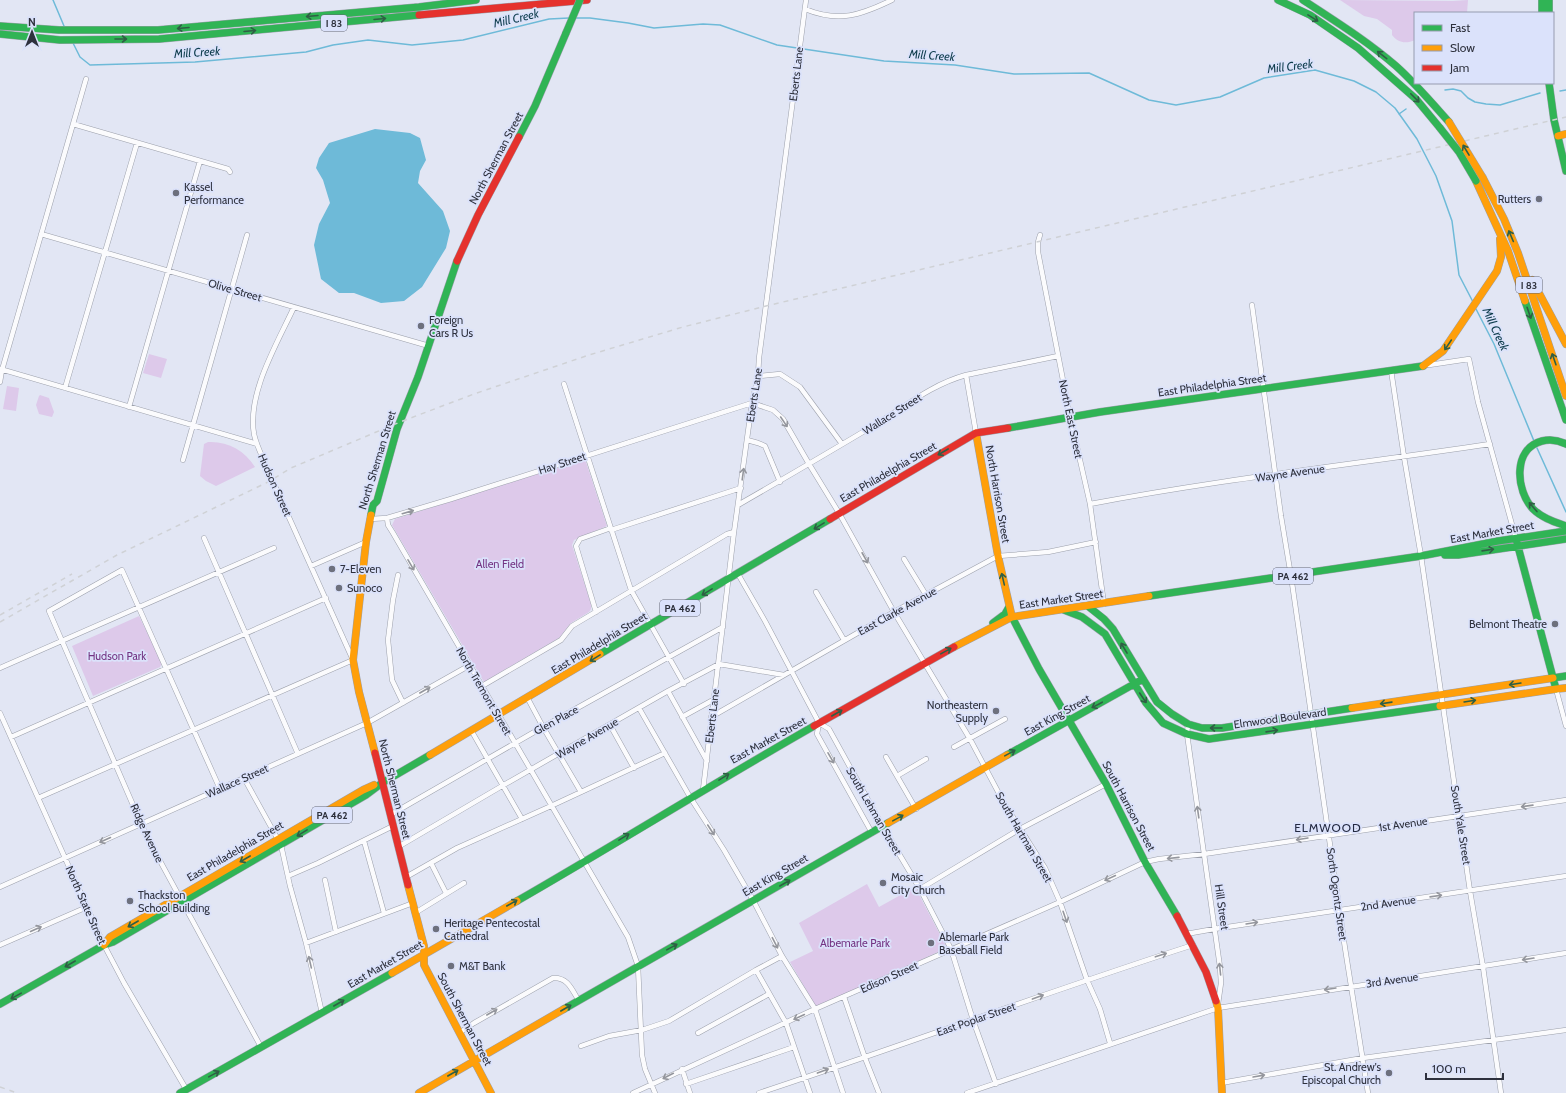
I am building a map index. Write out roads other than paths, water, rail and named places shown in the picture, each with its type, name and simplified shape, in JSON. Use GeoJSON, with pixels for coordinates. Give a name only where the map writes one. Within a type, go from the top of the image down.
{"type":"FeatureCollection","features":[{"type":"Feature","properties":{"kind":"main road","name":"I 83"},"geometry":{"type":"LineString","coordinates":[[0,26],[59,30],[158,30],[476,0]]}},
{"type":"Feature","properties":{"kind":"main road","name":"North Sherman Street"},"geometry":{"type":"LineString","coordinates":[[424,954],[424,946],[354,672],[353,660],[366,542],[373,505],[377,501],[397,429],[418,377],[460,254],[478,215],[535,106],[580,0]]}},
{"type":"Feature","properties":{"kind":"main road","name":"I 83"},"geometry":{"type":"LineString","coordinates":[[0,34],[60,40],[159,39],[587,0]]}},
{"type":"Feature","properties":{"kind":"main road","name":"I 83"},"geometry":{"type":"LineString","coordinates":[[1278,0],[1310,16],[1358,48],[1416,99],[1479,179],[1508,251],[1566,420]]}},
{"type":"Feature","properties":{"kind":"main road","name":"I 83"},"geometry":{"type":"LineString","coordinates":[[1303,0],[1348,30],[1396,66],[1414,83]]}},
{"type":"Feature","properties":{"kind":"main road"},"geometry":{"type":"LineString","coordinates":[[1542,0],[1542,12]]}},
{"type":"Feature","properties":{"kind":"main road"},"geometry":{"type":"LineString","coordinates":[[1549,0],[1549,12]]}},
{"type":"Feature","properties":{"kind":"main road","name":"I 83"},"geometry":{"type":"LineString","coordinates":[[1415,84],[1449,122],[1479,179],[1504,219],[1518,253],[1566,396]]}},
{"type":"Feature","properties":{"kind":"main road"},"geometry":{"type":"LineString","coordinates":[[1549,84],[1558,136],[1566,170]]}},
{"type":"Feature","properties":{"kind":"main road"},"geometry":{"type":"LineString","coordinates":[[1558,136],[1566,134]]}},
{"type":"Feature","properties":{"kind":"main road"},"geometry":{"type":"LineString","coordinates":[[1423,366],[1443,351],[1497,272],[1501,257],[1501,244],[1496,224]]}},
{"type":"Feature","properties":{"kind":"main road"},"geometry":{"type":"LineString","coordinates":[[1518,253],[1566,344]]}},
{"type":"Feature","properties":{"kind":"main road","name":"East Philadelphia Street"},"geometry":{"type":"LineString","coordinates":[[0,1004],[104,945],[113,942],[180,900],[280,842],[363,790],[382,782],[976,433],[1023,426],[1070,416],[1423,366]]}},
{"type":"Feature","properties":{"kind":"main road","name":"North Harrison Street"},"geometry":{"type":"LineString","coordinates":[[976,433],[998,556],[1012,617]]}},
{"type":"Feature","properties":{"kind":"main road"},"geometry":{"type":"LineString","coordinates":[[1566,444],[1555,440],[1543,441],[1532,446],[1526,452],[1521,462],[1519,478],[1522,489],[1532,508],[1552,522],[1566,526]]}},
{"type":"Feature","properties":{"kind":"main road","name":"East Market Street"},"geometry":{"type":"LineString","coordinates":[[183,1091],[261,1048],[585,862],[735,770],[924,663],[1012,617],[1089,607],[1421,556],[1458,555],[1566,531]]}},
{"type":"Feature","properties":{"kind":"main road","name":"East Market Street"},"geometry":{"type":"LineString","coordinates":[[1517,542],[1566,539]]}},
{"type":"Feature","properties":{"kind":"main road"},"geometry":{"type":"LineString","coordinates":[[1517,542],[1556,689]]}},
{"type":"Feature","properties":{"kind":"main road"},"geometry":{"type":"LineString","coordinates":[[974,636],[1005,614],[1009,607]]}},
{"type":"Feature","properties":{"kind":"main road","name":"Elmwood Boulevard"},"geometry":{"type":"LineString","coordinates":[[1089,607],[1113,628],[1157,702],[1188,724],[1202,728],[1222,728],[1566,676]]}},
{"type":"Feature","properties":{"kind":"main road","name":"Elmwood Boulevard"},"geometry":{"type":"LineString","coordinates":[[1064,610],[1082,617],[1105,634],[1134,685],[1146,703],[1163,723],[1187,734],[1209,739],[1566,688]]}},
{"type":"Feature","properties":{"kind":"main road","name":"South Harrison Street"},"geometry":{"type":"LineString","coordinates":[[1012,617],[1039,669],[1106,784],[1145,862],[1193,945],[1208,977],[1218,1008]]}},
{"type":"Feature","properties":{"kind":"main road","name":"East King Street"},"geometry":{"type":"LineString","coordinates":[[419,1093],[753,900],[883,826],[916,809],[1069,720],[1144,679]]}},
{"type":"Feature","properties":{"kind":"main road","name":"South Sherman Street"},"geometry":{"type":"LineString","coordinates":[[424,954],[424,965],[491,1093]]}},
{"type":"Feature","properties":{"kind":"main road","name":"Hill Street"},"geometry":{"type":"LineString","coordinates":[[1218,1008],[1222,1093]]}},
{"type":"Feature","properties":{"kind":"street","name":"Eberts Lane"},"geometry":{"type":"LineString","coordinates":[[703,790],[734,532],[752,403],[758,376],[759,358],[806,0]]}},
{"type":"Feature","properties":{"kind":"street"},"geometry":{"type":"LineString","coordinates":[[805,9],[815,13],[836,16],[851,16],[868,12],[892,0]]}},
{"type":"Feature","properties":{"kind":"street"},"geometry":{"type":"LineString","coordinates":[[0,382],[1,370],[86,79]]}},
{"type":"Feature","properties":{"kind":"street"},"geometry":{"type":"LineString","coordinates":[[72,124],[200,161],[230,172]]}},
{"type":"Feature","properties":{"kind":"street"},"geometry":{"type":"LineString","coordinates":[[65,388],[137,143]]}},
{"type":"Feature","properties":{"kind":"street"},"geometry":{"type":"LineString","coordinates":[[129,407],[200,161]]}},
{"type":"Feature","properties":{"kind":"street","name":"Olive Street"},"geometry":{"type":"LineString","coordinates":[[41,234],[429,346]]}},
{"type":"Feature","properties":{"kind":"street"},"geometry":{"type":"LineString","coordinates":[[183,460],[247,235]]}},
{"type":"Feature","properties":{"kind":"street","name":"North East Street"},"geometry":{"type":"LineString","coordinates":[[1040,235],[1038,252],[1070,416],[1090,504],[1104,604]]}},
{"type":"Feature","properties":{"kind":"street","name":"Sorth Ogontz Street"},"geometry":{"type":"LineString","coordinates":[[1252,305],[1275,474],[1292,576],[1351,986],[1368,1093]]}},
{"type":"Feature","properties":{"kind":"street","name":"Hudson Street"},"geometry":{"type":"LineString","coordinates":[[294,307],[262,377],[255,396],[253,419],[257,444],[353,660]]}},
{"type":"Feature","properties":{"kind":"street","name":"Wallace Street"},"geometry":{"type":"LineString","coordinates":[[738,505],[780,482],[934,387],[951,379],[1058,356]]}},
{"type":"Feature","properties":{"kind":"street","name":"East Philadelphia Street"},"geometry":{"type":"LineString","coordinates":[[1423,366],[1469,359],[1478,402],[1490,444]]}},
{"type":"Feature","properties":{"kind":"street"},"geometry":{"type":"LineString","coordinates":[[1,370],[257,444]]}},
{"type":"Feature","properties":{"kind":"street","name":"South Yale Street"},"geometry":{"type":"LineString","coordinates":[[1391,370],[1421,556],[1470,891],[1484,967],[1501,1093]]}},
{"type":"Feature","properties":{"kind":"street"},"geometry":{"type":"LineString","coordinates":[[758,376],[780,374],[800,387],[842,444]]}},
{"type":"Feature","properties":{"kind":"street","name":"North Harrison Street"},"geometry":{"type":"LineString","coordinates":[[966,375],[976,433]]}},
{"type":"Feature","properties":{"kind":"street"},"geometry":{"type":"LineString","coordinates":[[564,384],[631,590],[684,684]]}},
{"type":"Feature","properties":{"kind":"street","name":"Hay Street"},"geometry":{"type":"LineString","coordinates":[[370,519],[387,518],[451,499],[752,403]]}},
{"type":"Feature","properties":{"kind":"street","name":"South Hartman Street"},"geometry":{"type":"LineString","coordinates":[[752,403],[773,410],[783,419],[839,513],[894,612],[970,740],[1004,803],[1045,868],[1060,902],[1087,980],[1100,1009],[1110,1043]]}},
{"type":"Feature","properties":{"kind":"street"},"geometry":{"type":"LineString","coordinates":[[747,440],[765,446],[780,482]]}},
{"type":"Feature","properties":{"kind":"street"},"geometry":{"type":"LineString","coordinates":[[1490,444],[1517,542]]}},
{"type":"Feature","properties":{"kind":"street","name":"Wayne Avenue"},"geometry":{"type":"LineString","coordinates":[[1090,504],[1123,497],[1275,474],[1490,444]]}},
{"type":"Feature","properties":{"kind":"street"},"geometry":{"type":"LineString","coordinates":[[596,612],[576,546],[580,539],[741,488]]}},
{"type":"Feature","properties":{"kind":"street","name":"North Tremont Street"},"geometry":{"type":"LineString","coordinates":[[387,518],[388,525],[628,936],[638,966],[642,1055],[645,1069],[655,1093]]}},
{"type":"Feature","properties":{"kind":"street"},"geometry":{"type":"LineString","coordinates":[[482,686],[561,640],[572,626],[727,534],[734,532]]}},
{"type":"Feature","properties":{"kind":"street"},"geometry":{"type":"LineString","coordinates":[[204,538],[298,754]]}},
{"type":"Feature","properties":{"kind":"street"},"geometry":{"type":"LineString","coordinates":[[311,566],[366,542]]}},
{"type":"Feature","properties":{"kind":"street","name":"East Clarke Avenue"},"geometry":{"type":"LineString","coordinates":[[711,717],[926,594],[998,556],[1048,552],[1096,542]]}},
{"type":"Feature","properties":{"kind":"street"},"geometry":{"type":"LineString","coordinates":[[0,668],[274,548]]}},
{"type":"Feature","properties":{"kind":"street"},"geometry":{"type":"LineString","coordinates":[[904,559],[926,594]]}},
{"type":"Feature","properties":{"kind":"street","name":"Ridge Avenue"},"geometry":{"type":"LineString","coordinates":[[139,607],[122,570],[49,611],[141,824],[180,900],[261,1048]]}},
{"type":"Feature","properties":{"kind":"street"},"geometry":{"type":"LineString","coordinates":[[738,574],[820,723]]}},
{"type":"Feature","properties":{"kind":"street"},"geometry":{"type":"LineString","coordinates":[[398,575],[388,640],[392,680],[403,703]]}},
{"type":"Feature","properties":{"kind":"street"},"geometry":{"type":"LineString","coordinates":[[816,592],[844,640]]}},
{"type":"Feature","properties":{"kind":"street"},"geometry":{"type":"LineString","coordinates":[[11,737],[326,598]]}},
{"type":"Feature","properties":{"kind":"street"},"geometry":{"type":"LineString","coordinates":[[139,607],[220,789]]}},
{"type":"Feature","properties":{"kind":"street","name":"Glen Place"},"geometry":{"type":"LineString","coordinates":[[390,815],[543,727],[670,658],[723,627]]}},
{"type":"Feature","properties":{"kind":"street"},"geometry":{"type":"LineString","coordinates":[[38,798],[353,660]]}},
{"type":"Feature","properties":{"kind":"street"},"geometry":{"type":"LineString","coordinates":[[719,664],[784,675]]}},
{"type":"Feature","properties":{"kind":"street","name":"Wayne Avenue"},"geometry":{"type":"LineString","coordinates":[[398,847],[558,754],[719,664]]}},
{"type":"Feature","properties":{"kind":"street","name":"Wallace Street"},"geometry":{"type":"LineString","coordinates":[[0,887],[367,723],[470,665]]}},
{"type":"Feature","properties":{"kind":"street"},"geometry":{"type":"LineString","coordinates":[[1556,689],[1566,726]]}},
{"type":"Feature","properties":{"kind":"street"},"geometry":{"type":"LineString","coordinates":[[668,692],[707,761]]}},
{"type":"Feature","properties":{"kind":"street"},"geometry":{"type":"LineString","coordinates":[[527,697],[558,754],[581,792]]}},
{"type":"Feature","properties":{"kind":"street"},"geometry":{"type":"LineString","coordinates":[[682,717],[713,700]]}},
{"type":"Feature","properties":{"kind":"street"},"geometry":{"type":"LineString","coordinates":[[639,708],[690,797],[724,850],[753,900],[782,956],[815,1009],[843,1093]]}},
{"type":"Feature","properties":{"kind":"street","name":"North State Street"},"geometry":{"type":"LineString","coordinates":[[0,713],[104,945],[183,1091]]}},
{"type":"Feature","properties":{"kind":"street"},"geometry":{"type":"LineString","coordinates":[[954,747],[970,740],[1005,719]]}},
{"type":"Feature","properties":{"kind":"street","name":"South Lehman Street"},"geometry":{"type":"LineString","coordinates":[[872,833],[817,734],[820,723],[829,729],[920,889],[951,949],[972,1020],[996,1084]]}},
{"type":"Feature","properties":{"kind":"street","name":"Hill Street"},"geometry":{"type":"LineString","coordinates":[[1188,724],[1187,734],[1221,984],[1218,1008]]}},
{"type":"Feature","properties":{"kind":"street"},"geometry":{"type":"LineString","coordinates":[[610,725],[634,768]]}},
{"type":"Feature","properties":{"kind":"street"},"geometry":{"type":"LineString","coordinates":[[471,730],[522,819]]}},
{"type":"Feature","properties":{"kind":"street"},"geometry":{"type":"LineString","coordinates":[[406,877],[457,848],[665,753]]}},
{"type":"Feature","properties":{"kind":"street"},"geometry":{"type":"LineString","coordinates":[[886,757],[916,809]]}},
{"type":"Feature","properties":{"kind":"street"},"geometry":{"type":"LineString","coordinates":[[897,776],[926,759]]}},
{"type":"Feature","properties":{"kind":"street"},"geometry":{"type":"LineString","coordinates":[[244,778],[280,842],[322,1013]]}},
{"type":"Feature","properties":{"kind":"street"},"geometry":{"type":"LineString","coordinates":[[920,889],[1020,829],[1106,784]]}},
{"type":"Feature","properties":{"kind":"street","name":"1st Avenue"},"geometry":{"type":"LineString","coordinates":[[1145,862],[1566,800]]}},
{"type":"Feature","properties":{"kind":"street"},"geometry":{"type":"LineString","coordinates":[[288,876],[393,826]]}},
{"type":"Feature","properties":{"kind":"street"},"geometry":{"type":"LineString","coordinates":[[364,841],[384,913]]}},
{"type":"Feature","properties":{"kind":"street","name":"Edison Street"},"geometry":{"type":"LineString","coordinates":[[633,1093],[682,1069],[1060,902],[1145,862]]}},
{"type":"Feature","properties":{"kind":"street"},"geometry":{"type":"LineString","coordinates":[[431,863],[446,893]]}},
{"type":"Feature","properties":{"kind":"street","name":"2nd Avenue"},"geometry":{"type":"LineString","coordinates":[[1186,934],[1566,876]]}},
{"type":"Feature","properties":{"kind":"street"},"geometry":{"type":"LineString","coordinates":[[325,880],[336,932]]}},
{"type":"Feature","properties":{"kind":"street"},"geometry":{"type":"LineString","coordinates":[[415,913],[464,883]]}},
{"type":"Feature","properties":{"kind":"street"},"geometry":{"type":"LineString","coordinates":[[306,943],[413,903]]}},
{"type":"Feature","properties":{"kind":"street"},"geometry":{"type":"LineString","coordinates":[[0,945],[87,907]]}},
{"type":"Feature","properties":{"kind":"street","name":"East Poplar Street"},"geometry":{"type":"LineString","coordinates":[[759,1093],[1193,945]]}},
{"type":"Feature","properties":{"kind":"street","name":"3rd Avenue"},"geometry":{"type":"LineString","coordinates":[[967,1093],[1110,1043],[1218,1008],[1566,953]]}},
{"type":"Feature","properties":{"kind":"street"},"geometry":{"type":"LineString","coordinates":[[581,1046],[609,1036],[642,1030],[669,1021],[782,956]]}},
{"type":"Feature","properties":{"kind":"street"},"geometry":{"type":"LineString","coordinates":[[756,970],[786,1023],[810,1093]]}},
{"type":"Feature","properties":{"kind":"street"},"geometry":{"type":"LineString","coordinates":[[459,1033],[553,978],[561,978],[566,981],[578,1001]]}},
{"type":"Feature","properties":{"kind":"street"},"geometry":{"type":"LineString","coordinates":[[698,1033],[730,1017],[769,994]]}},
{"type":"Feature","properties":{"kind":"street"},"geometry":{"type":"LineString","coordinates":[[844,997],[879,1093]]}},
{"type":"Feature","properties":{"kind":"street"},"geometry":{"type":"LineString","coordinates":[[1221,1083],[1363,1058],[1566,1030]]}},
{"type":"Feature","properties":{"kind":"street"},"geometry":{"type":"LineString","coordinates":[[686,1084],[794,1047]]}},
{"type":"Feature","properties":{"kind":"street"},"geometry":{"type":"LineString","coordinates":[[682,1069],[690,1093]]}},
{"type":"Feature","properties":{"kind":"water"},"geometry":{"type":"Polygon","coordinates":[[[375,129],[410,133],[420,138],[426,160],[420,171],[418,183],[443,211],[450,231],[446,248],[422,287],[404,301],[381,303],[354,293],[339,293],[321,279],[314,245],[319,224],[330,203],[323,180],[316,168],[319,158],[329,143],[375,129]]]}},
{"type":"Feature","properties":{"kind":"waterway","name":"Mill Creek"},"geometry":{"type":"LineString","coordinates":[[53,0],[64,26]]}},
{"type":"Feature","properties":{"kind":"waterway","name":"Mill Creek"},"geometry":{"type":"LineString","coordinates":[[73,43],[80,57],[90,65],[195,62],[306,52],[333,45],[368,40],[412,45],[463,40],[549,19],[569,18]]}},
{"type":"Feature","properties":{"kind":"waterway","name":"Mill Creek"},"geometry":{"type":"LineString","coordinates":[[575,18],[590,18],[654,28],[703,24],[720,25],[777,45],[884,61],[955,65],[1014,74],[1089,73],[1149,100],[1176,105],[1220,97],[1264,78],[1315,70],[1354,81],[1376,92],[1395,108],[1417,139],[1436,176],[1452,221],[1459,275],[1473,302]]}},
{"type":"Feature","properties":{"kind":"waterway"},"geometry":{"type":"LineString","coordinates":[[1445,90],[1453,89],[1461,91],[1475,102],[1500,105],[1540,93]]}},
{"type":"Feature","properties":{"kind":"waterway"},"geometry":{"type":"LineString","coordinates":[[1560,91],[1566,90]]}},
{"type":"Feature","properties":{"kind":"waterway"},"geometry":{"type":"LineString","coordinates":[[1399,114],[1406,109]]}},
{"type":"Feature","properties":{"kind":"waterway","name":"Mill Creek"},"geometry":{"type":"LineString","coordinates":[[1476,309],[1494,344],[1534,441]]}},
{"type":"Feature","properties":{"kind":"waterway","name":"Mill Creek"},"geometry":{"type":"LineString","coordinates":[[1537,448],[1566,512]]}},
{"type":"Feature","properties":{"kind":"railway"},"geometry":{"type":"LineString","coordinates":[[0,622],[117,555],[268,482],[291,468],[400,422],[474,394],[589,355],[683,327],[766,306],[1566,117]]}},
{"type":"Feature","properties":{"kind":"railway"},"geometry":{"type":"LineString","coordinates":[[0,615],[72,574]]}},
{"type":"Feature","properties":{"kind":"railway"},"geometry":{"type":"LineString","coordinates":[[0,1087],[17,1093]]}},
{"type":"Feature","properties":{"kind":"place","name":"Kassel Performance"},"geometry":{"type":"Point","coordinates":[176,193]}},
{"type":"Feature","properties":{"kind":"place","name":"Rutters"},"geometry":{"type":"Point","coordinates":[1539,199]}},
{"type":"Feature","properties":{"kind":"place","name":"Foreign Cars R Us"},"geometry":{"type":"Point","coordinates":[421,326]}},
{"type":"Feature","properties":{"kind":"place","name":"7-Eleven"},"geometry":{"type":"Point","coordinates":[332,569]}},
{"type":"Feature","properties":{"kind":"place","name":"Sunoco"},"geometry":{"type":"Point","coordinates":[339,588]}},
{"type":"Feature","properties":{"kind":"place","name":"Belmont Theatre"},"geometry":{"type":"Point","coordinates":[1555,624]}},
{"type":"Feature","properties":{"kind":"place","name":"Northeastern Supply"},"geometry":{"type":"Point","coordinates":[996,711]}},
{"type":"Feature","properties":{"kind":"place","name":"Mosaic City Church"},"geometry":{"type":"Point","coordinates":[883,883]}},
{"type":"Feature","properties":{"kind":"place","name":"Thackston School Building"},"geometry":{"type":"Point","coordinates":[130,901]}},
{"type":"Feature","properties":{"kind":"place","name":"Heritage Pentecostal Cathedral"},"geometry":{"type":"Point","coordinates":[436,929]}},
{"type":"Feature","properties":{"kind":"place","name":"Ablemarle Park Baseball Field"},"geometry":{"type":"Point","coordinates":[931,943]}},
{"type":"Feature","properties":{"kind":"place","name":"M&T Bank"},"geometry":{"type":"Point","coordinates":[451,966]}},
{"type":"Feature","properties":{"kind":"place","name":"St. Andrew's Episcopal Church"},"geometry":{"type":"Point","coordinates":[1389,1073]}},
{"type":"Feature","properties":{"kind":"district","name":"ELMWOOD"},"geometry":{"type":"Point","coordinates":[1328,827]}},
{"type":"Feature","properties":{"kind":"park label","name":"Allen Field"},"geometry":{"type":"Point","coordinates":[500,564]}},
{"type":"Feature","properties":{"kind":"park label","name":"Hudson Park"},"geometry":{"type":"Point","coordinates":[117,656]}},
{"type":"Feature","properties":{"kind":"park label","name":"Albemarle Park"},"geometry":{"type":"Point","coordinates":[855,943]}}]}
